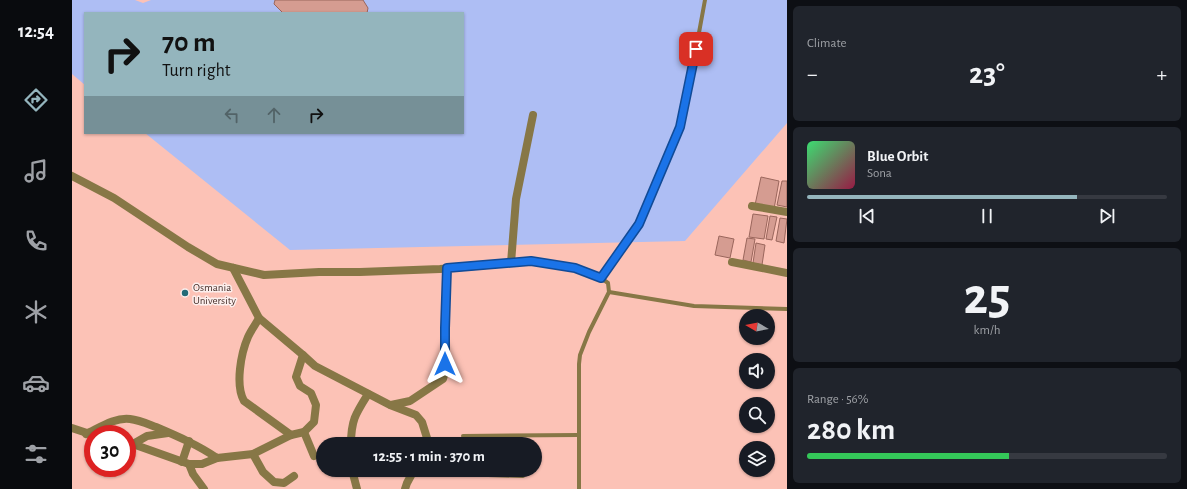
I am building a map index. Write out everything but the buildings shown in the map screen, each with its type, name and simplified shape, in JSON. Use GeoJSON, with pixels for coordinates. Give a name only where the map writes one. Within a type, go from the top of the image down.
{"type":"FeatureCollection","features":[{"type":"Feature","properties":{"kind":"street"},"geometry":{"type":"LineString","coordinates":[[72,176],[114,198],[217,264],[264,275],[447,268],[511,262],[516,199],[533,115]]}},
{"type":"Feature","properties":{"kind":"street"},"geometry":{"type":"LineString","coordinates":[[752,206],[787,212]]}},
{"type":"Feature","properties":{"kind":"street"},"geometry":{"type":"LineString","coordinates":[[732,262],[787,273]]}},
{"type":"Feature","properties":{"kind":"street"},"geometry":{"type":"LineString","coordinates":[[233,268],[260,318],[316,366],[390,405],[416,415],[422,422],[427,437]]}},
{"type":"Feature","properties":{"kind":"street"},"geometry":{"type":"LineString","coordinates":[[390,405],[410,401],[443,379],[445,372],[447,268]]}},
{"type":"Feature","properties":{"kind":"street"},"geometry":{"type":"LineString","coordinates":[[260,318],[248,336],[244,348],[239,385],[240,395],[244,401],[291,435]]}},
{"type":"Feature","properties":{"kind":"street"},"geometry":{"type":"LineString","coordinates":[[136,445],[185,463],[202,464],[217,458],[253,454],[291,435],[304,432],[314,422],[316,405],[311,393],[300,386],[296,379],[303,355]]}},
{"type":"Feature","properties":{"kind":"street"},"geometry":{"type":"LineString","coordinates":[[351,437],[354,418],[368,394]]}},
{"type":"Feature","properties":{"kind":"street"},"geometry":{"type":"LineString","coordinates":[[107,425],[129,418],[189,441],[217,458]]}},
{"type":"Feature","properties":{"kind":"street"},"geometry":{"type":"LineString","coordinates":[[72,428],[84,432]]}},
{"type":"Feature","properties":{"kind":"street"},"geometry":{"type":"LineString","coordinates":[[304,432],[314,456]]}},
{"type":"Feature","properties":{"kind":"street"},"geometry":{"type":"LineString","coordinates":[[136,441],[147,436],[169,433]]}},
{"type":"Feature","properties":{"kind":"street"},"geometry":{"type":"LineString","coordinates":[[189,441],[185,463],[204,489]]}},
{"type":"Feature","properties":{"kind":"street"},"geometry":{"type":"LineString","coordinates":[[253,454],[263,472],[274,482],[284,483],[294,476]]}},
{"type":"Feature","properties":{"kind":"street"},"geometry":{"type":"LineString","coordinates":[[354,477],[357,489]]}},
{"type":"Feature","properties":{"kind":"street"},"geometry":{"type":"LineString","coordinates":[[405,489],[410,477]]}},
{"type":"Feature","properties":{"kind":"lane"},"geometry":{"type":"LineString","coordinates":[[601,278],[639,224],[680,127],[706,0]]}},
{"type":"Feature","properties":{"kind":"lane"},"geometry":{"type":"LineString","coordinates":[[511,262],[531,261],[575,268],[601,278],[608,283],[609,292],[589,332],[580,355],[579,489]]}},
{"type":"Feature","properties":{"kind":"lane"},"geometry":{"type":"LineString","coordinates":[[609,292],[694,306],[787,309]]}},
{"type":"Feature","properties":{"kind":"lane"},"geometry":{"type":"LineString","coordinates":[[463,436],[579,435]]}},
{"type":"Feature","properties":{"kind":"shaded area"},"geometry":{"type":"Polygon","coordinates":[[[72,0],[135,0],[143,3],[151,0],[787,0],[787,123],[685,241],[290,250],[146,134],[464,134],[464,12],[84,12],[84,84],[72,74],[72,0]]]}},
{"type":"Feature","properties":{"kind":"place","name":"Osmania University"},"geometry":{"type":"Point","coordinates":[185,293]}},
{"type":"Feature","properties":{"kind":"route"},"geometry":{"type":"LineString","coordinates":[[445,364],[447,268],[531,261],[575,268],[601,278],[639,224],[680,127],[696,49]]}}]}
